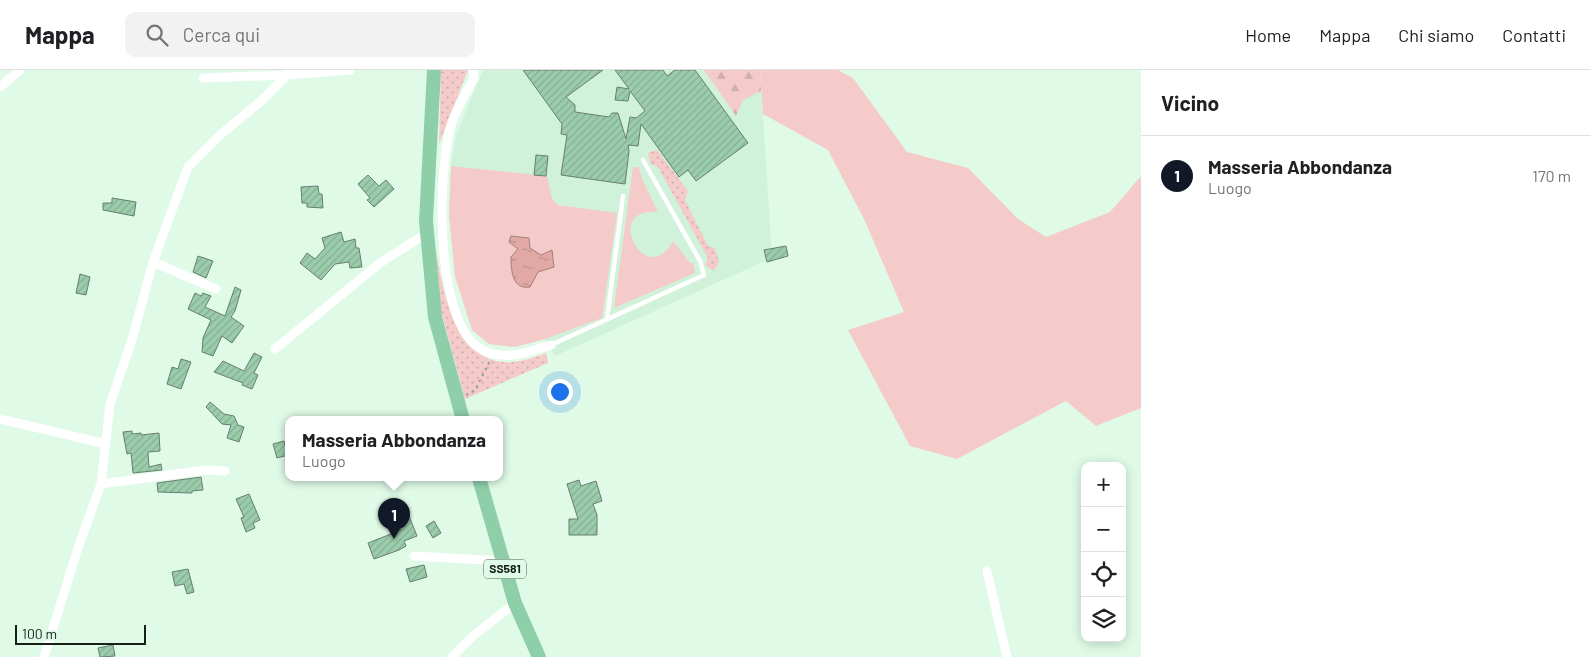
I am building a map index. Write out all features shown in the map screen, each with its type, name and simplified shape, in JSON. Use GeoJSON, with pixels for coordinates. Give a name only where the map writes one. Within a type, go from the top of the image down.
{"type":"FeatureCollection","features":[{"type":"Feature","properties":{"kind":"main road"},"geometry":{"type":"LineString","coordinates":[[434,70],[427,175],[427,233],[435,317],[462,416]]}},
{"type":"Feature","properties":{"kind":"main road","name":"SS581"},"geometry":{"type":"LineString","coordinates":[[480,481],[515,603],[539,657]]}},
{"type":"Feature","properties":{"kind":"street"},"geometry":{"type":"LineString","coordinates":[[0,87],[20,70]]}},
{"type":"Feature","properties":{"kind":"street"},"geometry":{"type":"LineString","coordinates":[[203,78],[350,70]]}},
{"type":"Feature","properties":{"kind":"street"},"geometry":{"type":"LineString","coordinates":[[473,70],[474,78],[452,122],[443,178],[444,264],[450,293],[465,334],[476,346],[494,354],[519,355],[551,344]]}},
{"type":"Feature","properties":{"kind":"street"},"geometry":{"type":"LineString","coordinates":[[44,657],[78,548],[101,484],[110,404],[132,340],[152,262],[188,167],[220,134],[260,102],[287,72]]}},
{"type":"Feature","properties":{"kind":"street"},"geometry":{"type":"LineString","coordinates":[[275,349],[380,263],[427,233]]}},
{"type":"Feature","properties":{"kind":"street"},"geometry":{"type":"LineString","coordinates":[[152,262],[216,289]]}},
{"type":"Feature","properties":{"kind":"street"},"geometry":{"type":"LineString","coordinates":[[0,419],[106,444]]}},
{"type":"Feature","properties":{"kind":"street"},"geometry":{"type":"LineString","coordinates":[[101,484],[206,470],[225,471]]}},
{"type":"Feature","properties":{"kind":"street"},"geometry":{"type":"LineString","coordinates":[[414,556],[503,561]]}},
{"type":"Feature","properties":{"kind":"street"},"geometry":{"type":"LineString","coordinates":[[986,570],[1006,657]]}},
{"type":"Feature","properties":{"kind":"street"},"geometry":{"type":"LineString","coordinates":[[452,657],[473,636],[515,603]]}},
{"type":"Feature","properties":{"kind":"lane"},"geometry":{"type":"LineString","coordinates":[[551,344],[704,275],[700,261],[643,160]]}},
{"type":"Feature","properties":{"kind":"lane"},"geometry":{"type":"LineString","coordinates":[[606,319],[623,196]]}},
{"type":"Feature","properties":{"kind":"path"},"geometry":{"type":"LineString","coordinates":[[458,401],[474,390],[494,354]]}},
{"type":"Feature","properties":{"kind":"shaded area"},"geometry":{"type":"Polygon","coordinates":[[[483,70],[760,70],[772,258],[555,356],[545,339],[515,347],[489,344],[472,330],[455,276],[449,214],[451,166],[456,135],[483,70]]]}},
{"type":"Feature","properties":{"kind":"green space"},"geometry":{"type":"Polygon","coordinates":[[[441,70],[468,70],[439,144],[441,70]]]}},
{"type":"Feature","properties":{"kind":"green space"},"geometry":{"type":"Polygon","coordinates":[[[704,70],[760,70],[761,91],[743,100],[736,116],[704,70]]]}},
{"type":"Feature","properties":{"kind":"green space"},"geometry":{"type":"Polygon","coordinates":[[[760,70],[838,70],[853,78],[907,152],[968,168],[1018,219],[1046,237],[1110,212],[1141,176],[1141,408],[1096,426],[1066,401],[957,459],[910,446],[848,330],[904,312],[864,219],[828,150],[763,114],[760,70]]]}},
{"type":"Feature","properties":{"kind":"green space"},"geometry":{"type":"Polygon","coordinates":[[[657,150],[688,191],[685,200],[708,246],[715,248],[719,262],[714,271],[705,265],[708,258],[658,167],[650,163],[648,153],[657,150]]]}},
{"type":"Feature","properties":{"kind":"green space"},"geometry":{"type":"Polygon","coordinates":[[[451,166],[547,176],[552,199],[558,205],[617,213],[602,318],[545,339],[515,347],[489,344],[472,330],[455,276],[449,214],[451,166]]]}},
{"type":"Feature","properties":{"kind":"green space"},"geometry":{"type":"Polygon","coordinates":[[[633,167],[639,167],[642,179],[658,212],[641,214],[633,221],[631,232],[634,243],[641,252],[651,257],[662,254],[673,241],[690,263],[693,263],[695,273],[614,308],[633,167]]]}},
{"type":"Feature","properties":{"kind":"green space"},"geometry":{"type":"Polygon","coordinates":[[[436,250],[448,305],[465,340],[478,353],[494,360],[513,362],[546,353],[548,363],[465,399],[440,307],[436,250]]]}},
{"type":"Feature","properties":{"kind":"water"},"geometry":{"type":"Polygon","coordinates":[[[511,236],[529,238],[530,248],[541,255],[552,250],[554,267],[538,272],[530,287],[519,285],[514,278],[511,268],[511,257],[518,249],[509,242],[511,236]]]}},
{"type":"Feature","properties":{"kind":"building"},"geometry":{"type":"Polygon","coordinates":[[[523,70],[603,70],[566,97],[575,105],[575,112],[609,117],[612,113],[618,113],[626,139],[630,117],[636,118],[645,111],[630,91],[628,101],[615,100],[617,87],[629,89],[615,70],[663,70],[667,76],[675,70],[695,70],[748,143],[696,181],[688,170],[679,177],[641,124],[638,146],[628,145],[625,184],[561,175],[567,135],[561,134],[562,124],[523,70]]]}},
{"type":"Feature","properties":{"kind":"building"},"geometry":{"type":"Polygon","coordinates":[[[536,155],[548,156],[546,176],[534,175],[536,155]]]}},
{"type":"Feature","properties":{"kind":"building"},"geometry":{"type":"Polygon","coordinates":[[[368,175],[379,186],[386,180],[394,189],[374,207],[367,200],[370,198],[358,184],[368,175]]]}},
{"type":"Feature","properties":{"kind":"building"},"geometry":{"type":"Polygon","coordinates":[[[318,186],[319,194],[322,194],[323,208],[307,207],[307,203],[302,203],[301,187],[318,186]]]}},
{"type":"Feature","properties":{"kind":"building"},"geometry":{"type":"Polygon","coordinates":[[[112,198],[136,202],[134,216],[103,210],[103,203],[112,203],[112,198]]]}},
{"type":"Feature","properties":{"kind":"building"},"geometry":{"type":"Polygon","coordinates":[[[341,232],[344,242],[355,239],[356,248],[359,248],[362,267],[350,268],[349,262],[335,264],[321,280],[300,263],[307,253],[315,259],[325,248],[322,238],[341,232]]]}},
{"type":"Feature","properties":{"kind":"building"},"geometry":{"type":"Polygon","coordinates":[[[786,246],[788,256],[767,262],[764,250],[786,246]]]}},
{"type":"Feature","properties":{"kind":"building"},"geometry":{"type":"Polygon","coordinates":[[[198,256],[213,261],[206,278],[193,272],[198,256]]]}},
{"type":"Feature","properties":{"kind":"building"},"geometry":{"type":"Polygon","coordinates":[[[80,274],[90,277],[86,295],[76,293],[80,274]]]}},
{"type":"Feature","properties":{"kind":"building"},"geometry":{"type":"Polygon","coordinates":[[[235,287],[241,290],[235,311],[231,317],[244,326],[232,343],[222,336],[213,356],[202,352],[203,338],[211,320],[188,309],[195,293],[201,296],[203,293],[211,296],[205,307],[225,316],[235,287]]]}},
{"type":"Feature","properties":{"kind":"building"},"geometry":{"type":"Polygon","coordinates":[[[254,353],[262,357],[254,373],[258,375],[252,389],[242,385],[243,383],[214,372],[223,361],[244,371],[254,353]]]}},
{"type":"Feature","properties":{"kind":"building"},"geometry":{"type":"Polygon","coordinates":[[[181,359],[191,362],[181,389],[167,384],[172,367],[178,369],[181,359]]]}},
{"type":"Feature","properties":{"kind":"building"},"geometry":{"type":"Polygon","coordinates":[[[210,402],[224,414],[234,416],[238,425],[244,427],[239,442],[227,438],[231,425],[222,424],[206,407],[210,402]]]}},
{"type":"Feature","properties":{"kind":"building"},"geometry":{"type":"Polygon","coordinates":[[[132,431],[132,434],[141,433],[141,435],[159,433],[160,451],[148,452],[149,467],[161,464],[162,470],[133,473],[131,453],[127,454],[123,432],[132,431]]]}},
{"type":"Feature","properties":{"kind":"building"},"geometry":{"type":"Polygon","coordinates":[[[284,441],[285,456],[277,458],[273,444],[284,441]]]}},
{"type":"Feature","properties":{"kind":"building"},"geometry":{"type":"Polygon","coordinates":[[[201,477],[203,490],[192,491],[192,493],[158,492],[157,483],[201,477]]]}},
{"type":"Feature","properties":{"kind":"building"},"geometry":{"type":"Polygon","coordinates":[[[579,480],[581,486],[596,481],[602,501],[593,504],[597,515],[597,535],[569,535],[569,519],[578,519],[567,484],[579,480]]]}},
{"type":"Feature","properties":{"kind":"building"},"geometry":{"type":"Polygon","coordinates":[[[249,494],[260,520],[253,523],[255,528],[246,532],[241,518],[244,517],[236,499],[249,494]]]}},
{"type":"Feature","properties":{"kind":"building"},"geometry":{"type":"Polygon","coordinates":[[[409,516],[417,536],[404,541],[406,546],[399,550],[374,559],[368,543],[401,530],[400,528],[405,526],[402,519],[409,516]]]}},
{"type":"Feature","properties":{"kind":"building"},"geometry":{"type":"Polygon","coordinates":[[[434,521],[441,533],[433,538],[426,526],[434,521]]]}},
{"type":"Feature","properties":{"kind":"building"},"geometry":{"type":"Polygon","coordinates":[[[424,565],[427,577],[410,582],[406,569],[424,565]]]}},
{"type":"Feature","properties":{"kind":"building"},"geometry":{"type":"Polygon","coordinates":[[[188,569],[194,592],[187,594],[184,584],[175,586],[172,572],[188,569]]]}},
{"type":"Feature","properties":{"kind":"building"},"geometry":{"type":"Polygon","coordinates":[[[113,645],[115,656],[100,657],[98,648],[113,645]]]}},
{"type":"Feature","properties":{"kind":"place","name":"Masseria Abbondanza"},"geometry":{"type":"Point","coordinates":[394,539]}}]}
